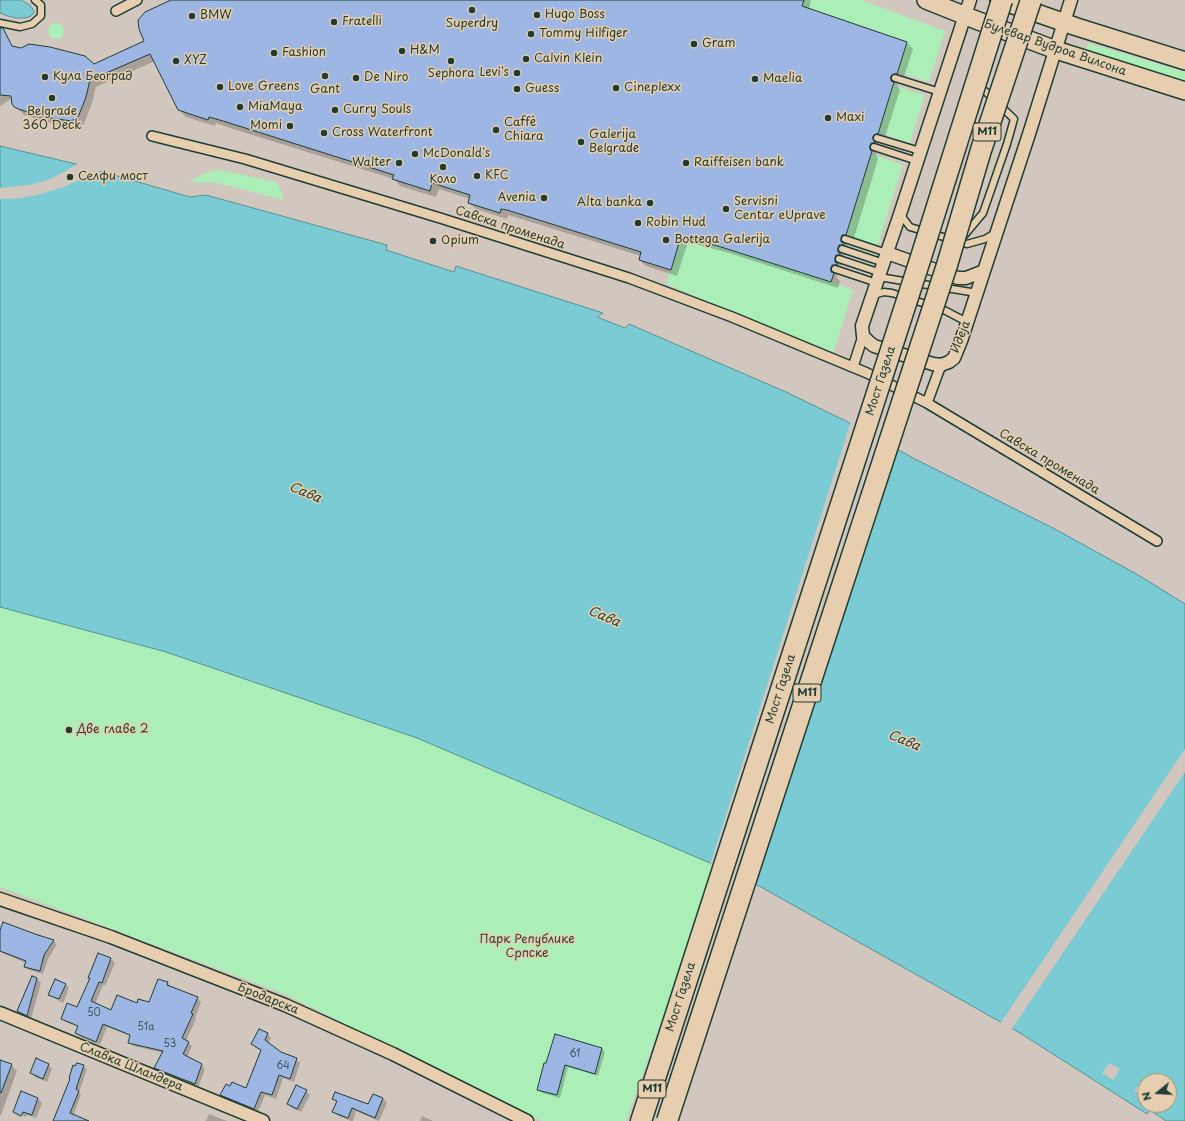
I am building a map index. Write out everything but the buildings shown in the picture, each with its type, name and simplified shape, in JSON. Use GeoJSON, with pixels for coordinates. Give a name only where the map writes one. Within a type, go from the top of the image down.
{"type":"FeatureCollection","features":[{"type":"Feature","properties":{"kind":"highway","name":"Мост Газела"},"geometry":{"type":"LineString","coordinates":[[641,1121],[921,257],[1000,0]]}},
{"type":"Feature","properties":{"kind":"highway","name":"M11"},"geometry":{"type":"LineString","coordinates":[[668,1121],[947,265],[981,150],[1031,0]]}},
{"type":"Feature","properties":{"kind":"main road","name":"Булевар Вудроа Вилсона"},"geometry":{"type":"LineString","coordinates":[[926,0],[967,8],[989,25],[1056,50],[1185,91]]}},
{"type":"Feature","properties":{"kind":"main road"},"geometry":{"type":"LineString","coordinates":[[1000,0],[1185,61]]}},
{"type":"Feature","properties":{"kind":"street"},"geometry":{"type":"LineString","coordinates":[[116,11],[137,0]]}},
{"type":"Feature","properties":{"kind":"street","name":"Идеја"},"geometry":{"type":"LineString","coordinates":[[863,336],[874,346],[933,364],[941,365],[954,358],[977,293],[1071,0]]}},
{"type":"Feature","properties":{"kind":"street"},"geometry":{"type":"LineString","coordinates":[[853,367],[863,336],[862,326],[882,270],[967,8]]}},
{"type":"Feature","properties":{"kind":"street","name":"Савска променада"},"geometry":{"type":"LineString","coordinates":[[152,136],[245,159],[440,218],[628,278],[732,317],[853,367],[927,403],[1157,541]]}},
{"type":"Feature","properties":{"kind":"street"},"geometry":{"type":"LineString","coordinates":[[882,270],[958,278],[966,278],[984,271]]}},
{"type":"Feature","properties":{"kind":"street"},"geometry":{"type":"LineString","coordinates":[[927,403],[941,365]]}},
{"type":"Feature","properties":{"kind":"street","name":"Бродарска"},"geometry":{"type":"LineString","coordinates":[[0,899],[111,937],[272,1000],[386,1051],[527,1121]]}},
{"type":"Feature","properties":{"kind":"street","name":"Славка Шландера"},"geometry":{"type":"LineString","coordinates":[[0,1013],[263,1121]]}},
{"type":"Feature","properties":{"kind":"lane"},"geometry":{"type":"LineString","coordinates":[[0,23],[20,27],[32,24],[41,16],[41,5],[35,0]]}},
{"type":"Feature","properties":{"kind":"lane"},"geometry":{"type":"LineString","coordinates":[[923,232],[989,25],[1000,0]]}},
{"type":"Feature","properties":{"kind":"lane"},"geometry":{"type":"LineString","coordinates":[[896,78],[940,92]]}},
{"type":"Feature","properties":{"kind":"lane"},"geometry":{"type":"LineString","coordinates":[[958,242],[983,213],[1014,119],[985,91],[969,86]]}},
{"type":"Feature","properties":{"kind":"lane"},"geometry":{"type":"LineString","coordinates":[[877,138],[918,156]]}},
{"type":"Feature","properties":{"kind":"lane"},"geometry":{"type":"LineString","coordinates":[[874,147],[918,156]]}},
{"type":"Feature","properties":{"kind":"lane"},"geometry":{"type":"LineString","coordinates":[[900,214],[910,226],[923,232],[967,244],[985,239],[996,232]]}},
{"type":"Feature","properties":{"kind":"lane"},"geometry":{"type":"LineString","coordinates":[[845,238],[882,270]]}},
{"type":"Feature","properties":{"kind":"lane"},"geometry":{"type":"LineString","coordinates":[[842,249],[882,270]]}},
{"type":"Feature","properties":{"kind":"lane"},"geometry":{"type":"LineString","coordinates":[[839,259],[977,293]]}},
{"type":"Feature","properties":{"kind":"lane"},"geometry":{"type":"LineString","coordinates":[[836,269],[882,270]]}},
{"type":"Feature","properties":{"kind":"lane"},"geometry":{"type":"LineString","coordinates":[[873,295],[884,292],[892,293],[944,310],[967,322]]}},
{"type":"Feature","properties":{"kind":"green space"},"geometry":{"type":"Polygon","coordinates":[[[804,0],[861,0],[945,31],[929,82],[898,72],[907,41],[802,6],[804,0]]]}},
{"type":"Feature","properties":{"kind":"green space"},"geometry":{"type":"Polygon","coordinates":[[[56,23],[63,28],[64,31],[59,38],[56,39],[49,34],[48,31],[53,24],[56,23]]]}},
{"type":"Feature","properties":{"kind":"green space"},"geometry":{"type":"Polygon","coordinates":[[[1088,43],[1185,72],[1185,85],[1084,54],[1088,43]]]}},
{"type":"Feature","properties":{"kind":"green space"},"geometry":{"type":"Polygon","coordinates":[[[893,85],[925,95],[910,143],[878,132],[893,85]]]}},
{"type":"Feature","properties":{"kind":"green space"},"geometry":{"type":"Polygon","coordinates":[[[872,154],[903,165],[877,247],[846,236],[872,154]]]}},
{"type":"Feature","properties":{"kind":"green space"},"geometry":{"type":"Polygon","coordinates":[[[217,170],[278,183],[284,200],[218,183],[189,182],[203,174],[217,170]]]}},
{"type":"Feature","properties":{"kind":"green space"},"geometry":{"type":"Polygon","coordinates":[[[681,236],[748,255],[853,290],[833,354],[666,284],[681,236]]]}},
{"type":"Feature","properties":{"kind":"green space","name":"Парк Републике Српске"},"geometry":{"type":"Polygon","coordinates":[[[0,607],[166,652],[417,738],[717,866],[626,1121],[542,1121],[282,993],[0,887],[0,607]]]}},
{"type":"Feature","properties":{"kind":"water"},"geometry":{"type":"Polygon","coordinates":[[[0,0],[21,0],[30,5],[34,13],[25,18],[16,18],[0,13],[0,0]]]}},
{"type":"Feature","properties":{"kind":"water","name":"Сава"},"geometry":{"type":"Polygon","coordinates":[[[0,146],[76,164],[190,197],[206,195],[387,245],[386,250],[454,272],[456,266],[603,313],[597,317],[625,328],[629,324],[786,392],[846,421],[913,458],[1053,528],[1140,576],[1185,604],[1185,1121],[1166,1121],[1154,1113],[1177,1113],[1177,1073],[1137,1073],[1137,1108],[1020,1033],[761,887],[717,866],[417,738],[166,652],[0,607],[0,146]]]}},
{"type":"Feature","properties":{"kind":"pier","name":"Селфи мост"},"geometry":{"type":"Polygon","coordinates":[[[79,163],[102,170],[61,188],[37,195],[0,199],[0,188],[29,185],[45,181],[79,163]]]}},
{"type":"Feature","properties":{"kind":"pier"},"geometry":{"type":"Polygon","coordinates":[[[851,421],[892,444],[747,882],[710,865],[851,421]]]}},
{"type":"Feature","properties":{"kind":"pier"},"geometry":{"type":"Polygon","coordinates":[[[1185,749],[1185,772],[1011,1030],[1000,1024],[1185,749]]]}},
{"type":"Feature","properties":{"kind":"pier"},"geometry":{"type":"Polygon","coordinates":[[[1109,1063],[1120,1069],[1113,1080],[1102,1073],[1109,1063]]]}},
{"type":"Feature","properties":{"kind":"place","name":"Superdry"},"geometry":{"type":"Point","coordinates":[472,10]}},
{"type":"Feature","properties":{"kind":"place","name":"Hugo Boss"},"geometry":{"type":"Point","coordinates":[537,15]}},
{"type":"Feature","properties":{"kind":"place","name":"BMW"},"geometry":{"type":"Point","coordinates":[192,16]}},
{"type":"Feature","properties":{"kind":"place","name":"Fratelli"},"geometry":{"type":"Point","coordinates":[334,22]}},
{"type":"Feature","properties":{"kind":"place","name":"Tommy Hilfiger"},"geometry":{"type":"Point","coordinates":[531,34]}},
{"type":"Feature","properties":{"kind":"place","name":"Gram"},"geometry":{"type":"Point","coordinates":[694,44]}},
{"type":"Feature","properties":{"kind":"place","name":"H&M"},"geometry":{"type":"Point","coordinates":[402,51]}},
{"type":"Feature","properties":{"kind":"place","name":"Fashion"},"geometry":{"type":"Point","coordinates":[274,53]}},
{"type":"Feature","properties":{"kind":"place","name":"Calvin Klein"},"geometry":{"type":"Point","coordinates":[526,59]}},
{"type":"Feature","properties":{"kind":"place","name":"XYZ"},"geometry":{"type":"Point","coordinates":[176,61]}},
{"type":"Feature","properties":{"kind":"place","name":"Sephora"},"geometry":{"type":"Point","coordinates":[451,61]}},
{"type":"Feature","properties":{"kind":"place","name":"Levi's"},"geometry":{"type":"Point","coordinates":[517,73]}},
{"type":"Feature","properties":{"kind":"place","name":"Gant"},"geometry":{"type":"Point","coordinates":[325,76]}},
{"type":"Feature","properties":{"kind":"place","name":"Кула Београд"},"geometry":{"type":"Point","coordinates":[45,77]}},
{"type":"Feature","properties":{"kind":"place","name":"De Niro"},"geometry":{"type":"Point","coordinates":[356,78]}},
{"type":"Feature","properties":{"kind":"place","name":"Maelia"},"geometry":{"type":"Point","coordinates":[755,79]}},
{"type":"Feature","properties":{"kind":"place","name":"Love Greens"},"geometry":{"type":"Point","coordinates":[220,87]}},
{"type":"Feature","properties":{"kind":"place","name":"Cineplexx"},"geometry":{"type":"Point","coordinates":[616,88]}},
{"type":"Feature","properties":{"kind":"place","name":"Guess"},"geometry":{"type":"Point","coordinates":[517,89]}},
{"type":"Feature","properties":{"kind":"place","name":"Belgrade 360 Deck"},"geometry":{"type":"Point","coordinates":[52,98]}},
{"type":"Feature","properties":{"kind":"place","name":"MiaMaya"},"geometry":{"type":"Point","coordinates":[240,107]}},
{"type":"Feature","properties":{"kind":"place","name":"Curry Souls"},"geometry":{"type":"Point","coordinates":[335,110]}},
{"type":"Feature","properties":{"kind":"place","name":"Maxi"},"geometry":{"type":"Point","coordinates":[828,118]}},
{"type":"Feature","properties":{"kind":"place","name":"Momi"},"geometry":{"type":"Point","coordinates":[290,126]}},
{"type":"Feature","properties":{"kind":"place","name":"Caffè Chiara"},"geometry":{"type":"Point","coordinates":[496,130]}},
{"type":"Feature","properties":{"kind":"place","name":"Cross Waterfront"},"geometry":{"type":"Point","coordinates":[324,133]}},
{"type":"Feature","properties":{"kind":"place","name":"Galerija Belgrade"},"geometry":{"type":"Point","coordinates":[581,142]}},
{"type":"Feature","properties":{"kind":"place","name":"McDonald's"},"geometry":{"type":"Point","coordinates":[415,154]}},
{"type":"Feature","properties":{"kind":"place","name":"Walter"},"geometry":{"type":"Point","coordinates":[399,163]}},
{"type":"Feature","properties":{"kind":"place","name":"Raiffeisen bank"},"geometry":{"type":"Point","coordinates":[686,163]}},
{"type":"Feature","properties":{"kind":"place","name":"Коло"},"geometry":{"type":"Point","coordinates":[443,167]}},
{"type":"Feature","properties":{"kind":"place","name":"KFC"},"geometry":{"type":"Point","coordinates":[477,176]}},
{"type":"Feature","properties":{"kind":"place","name":"Селфи мост"},"geometry":{"type":"Point","coordinates":[70,177]}},
{"type":"Feature","properties":{"kind":"place","name":"Avenia"},"geometry":{"type":"Point","coordinates":[544,198]}},
{"type":"Feature","properties":{"kind":"place","name":"Alta banka"},"geometry":{"type":"Point","coordinates":[650,203]}},
{"type":"Feature","properties":{"kind":"place","name":"Servisni Centar eUprave"},"geometry":{"type":"Point","coordinates":[726,209]}},
{"type":"Feature","properties":{"kind":"place","name":"Robin Hud"},"geometry":{"type":"Point","coordinates":[638,223]}},
{"type":"Feature","properties":{"kind":"place","name":"Bottega Galerija"},"geometry":{"type":"Point","coordinates":[666,240]}},
{"type":"Feature","properties":{"kind":"place","name":"Opium"},"geometry":{"type":"Point","coordinates":[433,241]}},
{"type":"Feature","properties":{"kind":"place","name":"Две главе 2"},"geometry":{"type":"Point","coordinates":[69,730]}}]}
